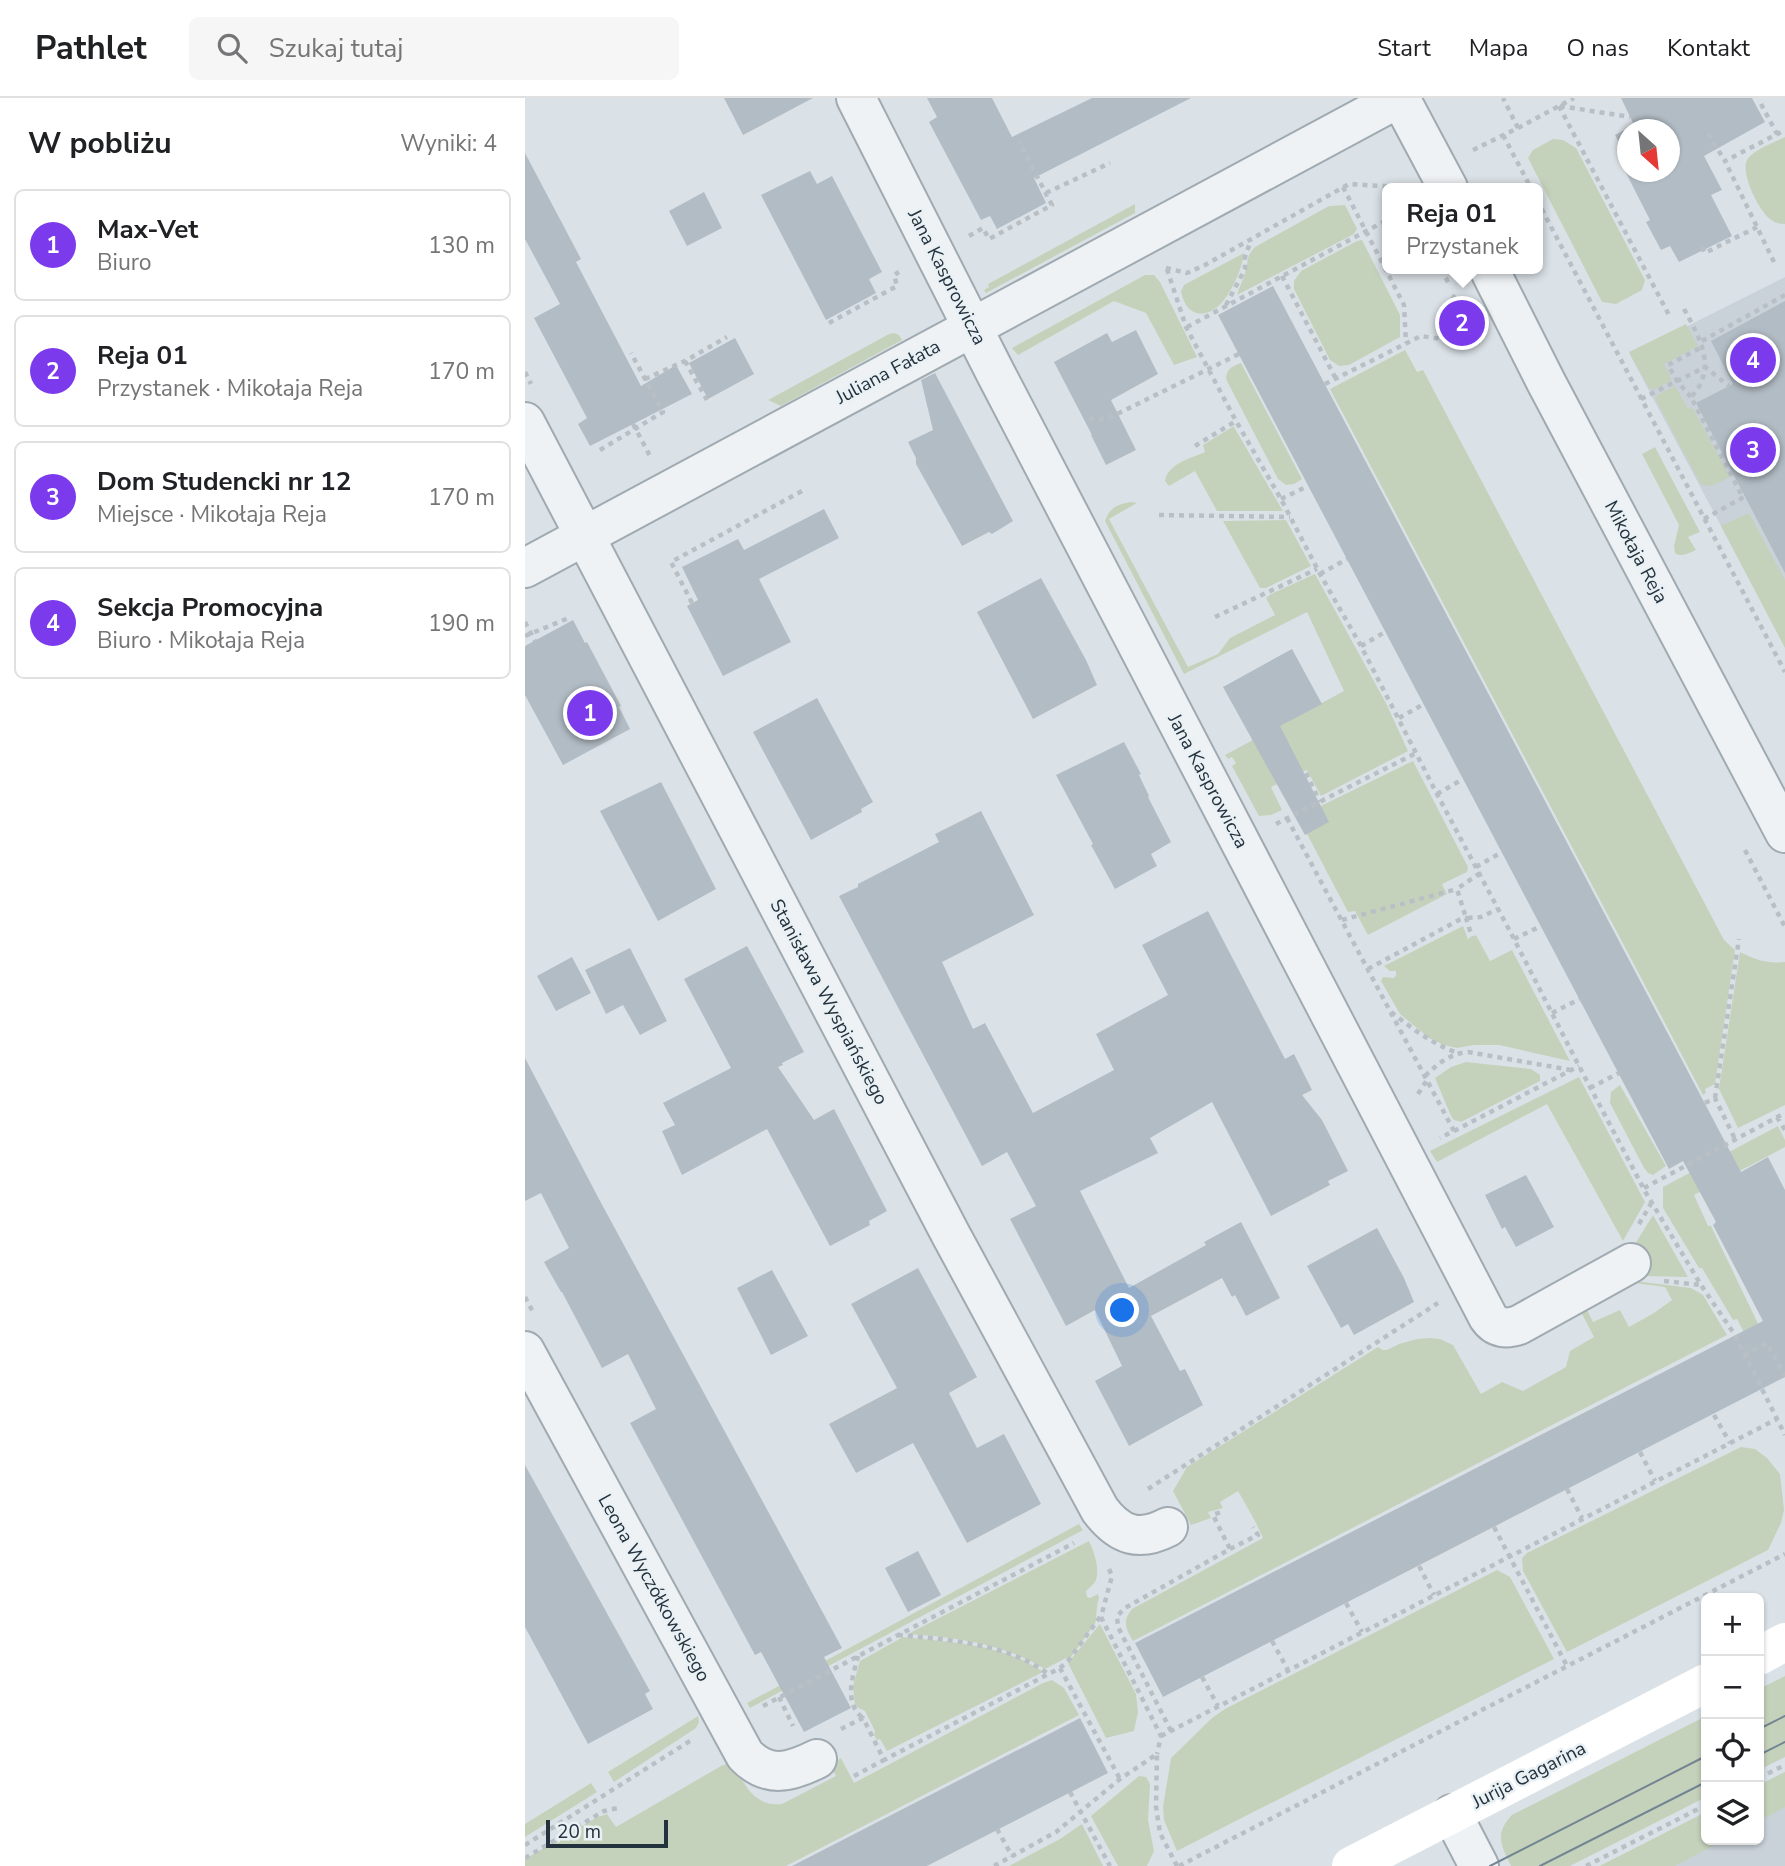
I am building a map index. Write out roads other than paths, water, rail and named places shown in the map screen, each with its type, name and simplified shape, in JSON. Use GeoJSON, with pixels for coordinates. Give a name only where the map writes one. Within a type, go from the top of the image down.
{"type":"FeatureCollection","features":[{"type":"Feature","properties":{"kind":"street","name":"Jana Kasprowicza"},"geometry":{"type":"LineString","coordinates":[[856,98],[1240,843],[1492,1323],[1503,1328],[1519,1325],[1631,1263]]}},
{"type":"Feature","properties":{"kind":"street","name":"Juliana Fałata"},"geometry":{"type":"LineString","coordinates":[[525,568],[1400,98]]}},
{"type":"Feature","properties":{"kind":"street"},"geometry":{"type":"LineString","coordinates":[[1400,98],[1445,183]]}},
{"type":"Feature","properties":{"kind":"street","name":"Mikołaja Reja"},"geometry":{"type":"LineString","coordinates":[[1492,274],[1785,833]]}},
{"type":"Feature","properties":{"kind":"street","name":"Stanisława Wyspiańskiego"},"geometry":{"type":"LineString","coordinates":[[525,422],[951,1235],[1100,1510],[1115,1526],[1135,1535],[1147,1536],[1167,1527]]}},
{"type":"Feature","properties":{"kind":"street","name":"Leona Wyczółkowskiego"},"geometry":{"type":"LineString","coordinates":[[525,1351],[745,1755],[761,1768],[780,1771],[796,1769],[817,1759]]}},
{"type":"Feature","properties":{"kind":"street"},"geometry":{"type":"LineString","coordinates":[[1764,1653],[1785,1642]]}},
{"type":"Feature","properties":{"kind":"street","name":"Jurija Gagarina"},"geometry":{"type":"LineString","coordinates":[[1351,1866],[1701,1686]]}},
{"type":"Feature","properties":{"kind":"street"},"geometry":{"type":"LineString","coordinates":[[1452,1814],[1479,1866]]}},
{"type":"Feature","properties":{"kind":"tram line"},"geometry":{"type":"LineString","coordinates":[[1764,1726],[1785,1716]]}},
{"type":"Feature","properties":{"kind":"tram line"},"geometry":{"type":"LineString","coordinates":[[1764,1752],[1785,1742]]}},
{"type":"Feature","properties":{"kind":"tram line"},"geometry":{"type":"LineString","coordinates":[[1490,1866],[1701,1759]]}},
{"type":"Feature","properties":{"kind":"tram line"},"geometry":{"type":"LineString","coordinates":[[1540,1866],[1701,1785]]}},
{"type":"Feature","properties":{"kind":"place","name":"Reja 01"},"geometry":{"type":"Point","coordinates":[1462,323]}},
{"type":"Feature","properties":{"kind":"place","name":"Sekcja Promocyjna"},"geometry":{"type":"Point","coordinates":[1753,360]}},
{"type":"Feature","properties":{"kind":"place","name":"Dom Studencki nr 12"},"geometry":{"type":"Point","coordinates":[1753,450]}},
{"type":"Feature","properties":{"kind":"place","name":"Max-Vet"},"geometry":{"type":"Point","coordinates":[590,713]}}]}
